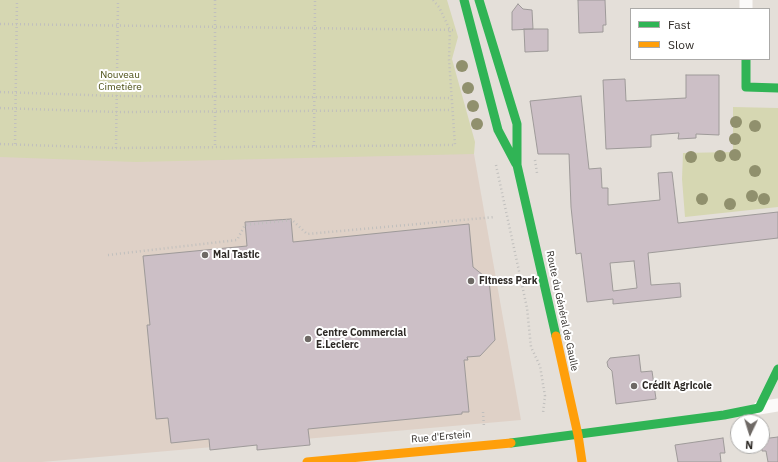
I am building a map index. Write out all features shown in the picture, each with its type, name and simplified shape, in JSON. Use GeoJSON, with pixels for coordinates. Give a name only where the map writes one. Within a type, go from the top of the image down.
{"type":"FeatureCollection","features":[{"type":"Feature","properties":{"kind":"main road","name":"Route du Général de Gaulle"},"geometry":{"type":"LineString","coordinates":[[464,0],[498,130],[517,165]]}},
{"type":"Feature","properties":{"kind":"main road","name":"Route du Général de Gaulle"},"geometry":{"type":"LineString","coordinates":[[479,0],[517,124],[517,165],[578,435],[582,462]]}},
{"type":"Feature","properties":{"kind":"main road"},"geometry":{"type":"LineString","coordinates":[[746,60],[746,87],[778,88]]}},
{"type":"Feature","properties":{"kind":"main road"},"geometry":{"type":"LineString","coordinates":[[759,408],[778,369]]}},
{"type":"Feature","properties":{"kind":"main road","name":"Rue d'Erstein"},"geometry":{"type":"LineString","coordinates":[[306,462],[344,460],[621,430],[759,408]]}},
{"type":"Feature","properties":{"kind":"street"},"geometry":{"type":"LineString","coordinates":[[759,408],[778,405]]}},
{"type":"Feature","properties":{"kind":"path"},"geometry":{"type":"LineString","coordinates":[[15,144],[16,0]]}},
{"type":"Feature","properties":{"kind":"path"},"geometry":{"type":"LineString","coordinates":[[116,148],[118,0]]}},
{"type":"Feature","properties":{"kind":"path"},"geometry":{"type":"LineString","coordinates":[[215,0],[215,147]]}},
{"type":"Feature","properties":{"kind":"path"},"geometry":{"type":"LineString","coordinates":[[314,146],[315,0]]}},
{"type":"Feature","properties":{"kind":"path"},"geometry":{"type":"LineString","coordinates":[[0,144],[116,148],[455,145],[449,60],[450,30],[439,7],[433,0]]}},
{"type":"Feature","properties":{"kind":"path"},"geometry":{"type":"LineString","coordinates":[[0,24],[118,27],[461,30]]}},
{"type":"Feature","properties":{"kind":"path"},"geometry":{"type":"LineString","coordinates":[[0,92],[117,96],[452,98]]}},
{"type":"Feature","properties":{"kind":"path"},"geometry":{"type":"LineString","coordinates":[[0,108],[117,112],[452,110]]}},
{"type":"Feature","properties":{"kind":"path"},"geometry":{"type":"LineString","coordinates":[[496,163],[527,308],[531,347],[540,366],[545,396],[543,413]]}},
{"type":"Feature","properties":{"kind":"path"},"geometry":{"type":"LineString","coordinates":[[108,255],[238,240],[245,224],[292,220],[307,234],[495,217]]}},
{"type":"Feature","properties":{"kind":"path"},"geometry":{"type":"LineString","coordinates":[[483,412],[484,427]]}},
{"type":"Feature","properties":{"kind":"shaded area"},"geometry":{"type":"Polygon","coordinates":[[[0,150],[474,154],[521,420],[42,462],[0,462],[0,150]]]}},
{"type":"Feature","properties":{"kind":"green space","name":"Nouveau Cimetière"},"geometry":{"type":"Polygon","coordinates":[[[0,0],[447,0],[458,37],[452,59],[475,142],[474,154],[136,162],[0,157],[0,0]]]}},
{"type":"Feature","properties":{"kind":"green space"},"geometry":{"type":"Polygon","coordinates":[[[733,107],[778,108],[778,207],[685,217],[682,179],[683,153],[733,152],[733,107]]]}},
{"type":"Feature","properties":{"kind":"building"},"geometry":{"type":"Polygon","coordinates":[[[578,0],[605,0],[606,25],[603,25],[603,32],[579,33],[578,0]]]}},
{"type":"Feature","properties":{"kind":"building"},"geometry":{"type":"Polygon","coordinates":[[[518,4],[523,9],[532,10],[533,29],[512,30],[512,12],[518,4]]]}},
{"type":"Feature","properties":{"kind":"building"},"geometry":{"type":"Polygon","coordinates":[[[524,29],[548,29],[548,51],[525,52],[524,29]]]}},
{"type":"Feature","properties":{"kind":"building"},"geometry":{"type":"Polygon","coordinates":[[[686,75],[719,75],[719,135],[696,134],[696,138],[678,139],[679,133],[651,135],[651,147],[606,149],[603,80],[625,79],[626,101],[686,98],[686,75]]]}},
{"type":"Feature","properties":{"kind":"building"},"geometry":{"type":"Polygon","coordinates":[[[581,96],[589,169],[601,168],[602,188],[608,188],[608,205],[660,200],[658,173],[672,172],[678,223],[778,212],[778,238],[648,253],[651,285],[680,283],[681,297],[613,304],[613,299],[587,302],[581,253],[576,254],[571,207],[569,154],[538,154],[530,101],[581,96]],[[634,261],[610,263],[613,291],[637,288],[634,261]]]}},
{"type":"Feature","properties":{"kind":"building","name":"Centre Commercial E.Leclerc"},"geometry":{"type":"Polygon","coordinates":[[[291,219],[293,242],[469,224],[473,267],[489,280],[495,340],[480,356],[467,357],[468,360],[464,360],[469,412],[462,412],[462,414],[308,429],[310,445],[257,450],[257,445],[210,450],[209,439],[171,443],[168,418],[156,419],[147,325],[150,325],[143,256],[247,246],[245,222],[291,219]]]}},
{"type":"Feature","properties":{"kind":"building"},"geometry":{"type":"Polygon","coordinates":[[[639,355],[641,372],[652,371],[656,399],[616,404],[612,371],[608,367],[607,362],[610,358],[639,355]]]}},
{"type":"Feature","properties":{"kind":"building"},"geometry":{"type":"Polygon","coordinates":[[[778,437],[778,462],[768,462],[767,454],[770,454],[770,438],[778,437]]]}},
{"type":"Feature","properties":{"kind":"building"},"geometry":{"type":"Polygon","coordinates":[[[723,438],[725,453],[720,453],[721,462],[678,462],[675,445],[723,438]]]}},
{"type":"Feature","properties":{"kind":"traffic: fast"},"geometry":{"type":"LineString","coordinates":[[464,0],[498,130],[516,164]]}},
{"type":"Feature","properties":{"kind":"traffic: fast"},"geometry":{"type":"LineString","coordinates":[[479,0],[517,124],[517,165],[556,336]]}},
{"type":"Feature","properties":{"kind":"traffic: fast"},"geometry":{"type":"LineString","coordinates":[[746,60],[746,87],[778,88]]}},
{"type":"Feature","properties":{"kind":"traffic: fast"},"geometry":{"type":"LineString","coordinates":[[511,443],[724,415],[759,408],[778,369]]}},
{"type":"Feature","properties":{"kind":"traffic: slow"},"geometry":{"type":"LineString","coordinates":[[556,336],[578,435],[582,462]]}},
{"type":"Feature","properties":{"kind":"traffic: slow"},"geometry":{"type":"LineString","coordinates":[[307,462],[511,443]]}},
{"type":"Feature","properties":{"kind":"place","name":"Mai Tastic"},"geometry":{"type":"Point","coordinates":[205,255]}},
{"type":"Feature","properties":{"kind":"place","name":"Fitness Park"},"geometry":{"type":"Point","coordinates":[471,281]}},
{"type":"Feature","properties":{"kind":"place","name":"Centre Commercial E.Leclerc"},"geometry":{"type":"Point","coordinates":[308,339]}},
{"type":"Feature","properties":{"kind":"place","name":"Crédit Agricole"},"geometry":{"type":"Point","coordinates":[634,386]}}]}
